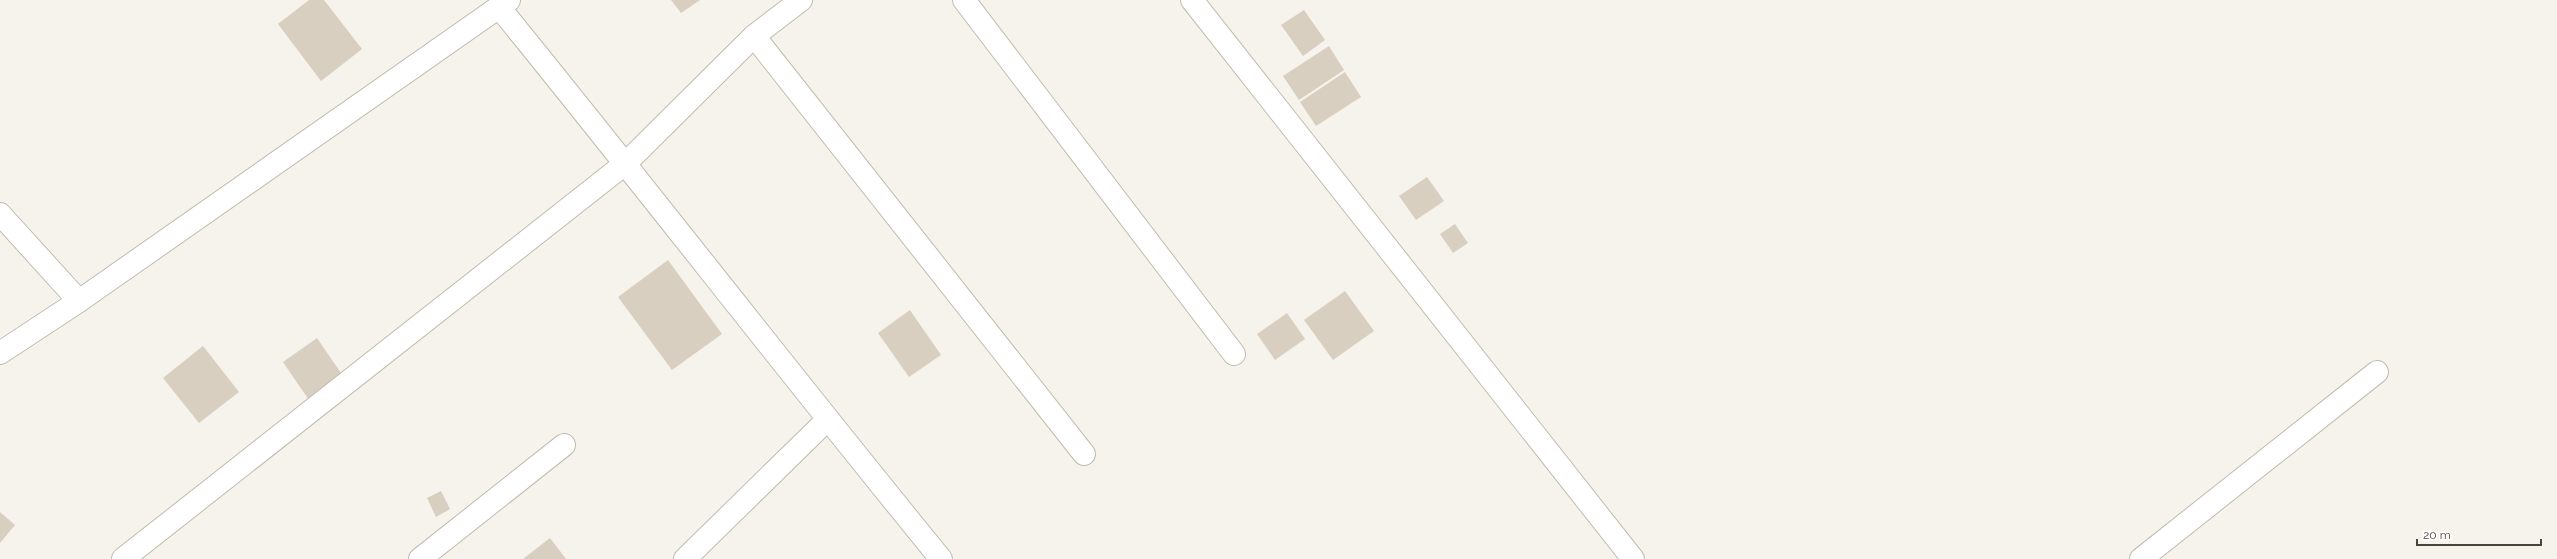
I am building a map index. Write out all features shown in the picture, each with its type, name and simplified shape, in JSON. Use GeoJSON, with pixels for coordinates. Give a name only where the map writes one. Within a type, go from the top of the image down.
{"type":"FeatureCollection","features":[{"type":"Feature","properties":{"kind":"street"},"geometry":{"type":"LineString","coordinates":[[123,559],[626,163],[754,36],[801,0]]}},
{"type":"Feature","properties":{"kind":"street"},"geometry":{"type":"LineString","coordinates":[[964,0],[1234,354]]}},
{"type":"Feature","properties":{"kind":"street"},"geometry":{"type":"LineString","coordinates":[[1192,0],[1633,559]]}},
{"type":"Feature","properties":{"kind":"street"},"geometry":{"type":"LineString","coordinates":[[0,353],[79,301],[504,4],[827,420],[941,559]]}},
{"type":"Feature","properties":{"kind":"street"},"geometry":{"type":"LineString","coordinates":[[754,36],[1084,454]]}},
{"type":"Feature","properties":{"kind":"street"},"geometry":{"type":"LineString","coordinates":[[0,214],[79,301]]}},
{"type":"Feature","properties":{"kind":"street"},"geometry":{"type":"LineString","coordinates":[[2141,559],[2377,372]]}},
{"type":"Feature","properties":{"kind":"street"},"geometry":{"type":"LineString","coordinates":[[685,559],[827,420]]}},
{"type":"Feature","properties":{"kind":"street"},"geometry":{"type":"LineString","coordinates":[[420,559],[564,445]]}},
{"type":"Feature","properties":{"kind":"building"},"geometry":{"type":"Polygon","coordinates":[[[309,0],[324,0],[362,49],[321,81],[278,24],[309,0]]]}},
{"type":"Feature","properties":{"kind":"building"},"geometry":{"type":"Polygon","coordinates":[[[671,0],[700,0],[681,13],[671,0]]]}},
{"type":"Feature","properties":{"kind":"building"},"geometry":{"type":"Polygon","coordinates":[[[1304,10],[1325,40],[1303,56],[1281,25],[1304,10]]]}},
{"type":"Feature","properties":{"kind":"building"},"geometry":{"type":"Polygon","coordinates":[[[1329,46],[1344,70],[1299,100],[1283,76],[1329,46]]]}},
{"type":"Feature","properties":{"kind":"building"},"geometry":{"type":"Polygon","coordinates":[[[1345,72],[1361,97],[1316,126],[1300,102],[1345,72]]]}},
{"type":"Feature","properties":{"kind":"building"},"geometry":{"type":"Polygon","coordinates":[[[1427,177],[1444,201],[1416,220],[1399,196],[1427,177]]]}},
{"type":"Feature","properties":{"kind":"building"},"geometry":{"type":"Polygon","coordinates":[[[1455,224],[1468,243],[1453,253],[1440,234],[1455,224]]]}},
{"type":"Feature","properties":{"kind":"building"},"geometry":{"type":"Polygon","coordinates":[[[668,260],[722,334],[672,370],[618,297],[668,260]]]}},
{"type":"Feature","properties":{"kind":"building"},"geometry":{"type":"Polygon","coordinates":[[[1345,291],[1374,331],[1333,360],[1304,320],[1345,291]]]}},
{"type":"Feature","properties":{"kind":"building"},"geometry":{"type":"Polygon","coordinates":[[[910,310],[941,355],[909,377],[878,333],[910,310]]]}},
{"type":"Feature","properties":{"kind":"building"},"geometry":{"type":"Polygon","coordinates":[[[1287,313],[1305,339],[1275,360],[1257,334],[1287,313]]]}},
{"type":"Feature","properties":{"kind":"building"},"geometry":{"type":"Polygon","coordinates":[[[317,338],[345,379],[311,403],[283,362],[317,338]]]}},
{"type":"Feature","properties":{"kind":"building"},"geometry":{"type":"Polygon","coordinates":[[[203,346],[239,392],[199,423],[163,378],[203,346]]]}},
{"type":"Feature","properties":{"kind":"building"},"geometry":{"type":"Polygon","coordinates":[[[441,491],[450,509],[436,517],[427,498],[441,491]]]}},
{"type":"Feature","properties":{"kind":"building"},"geometry":{"type":"Polygon","coordinates":[[[0,512],[15,525],[0,543],[0,512]]]}},
{"type":"Feature","properties":{"kind":"building"},"geometry":{"type":"Polygon","coordinates":[[[550,538],[566,559],[523,559],[550,538]]]}}]}
